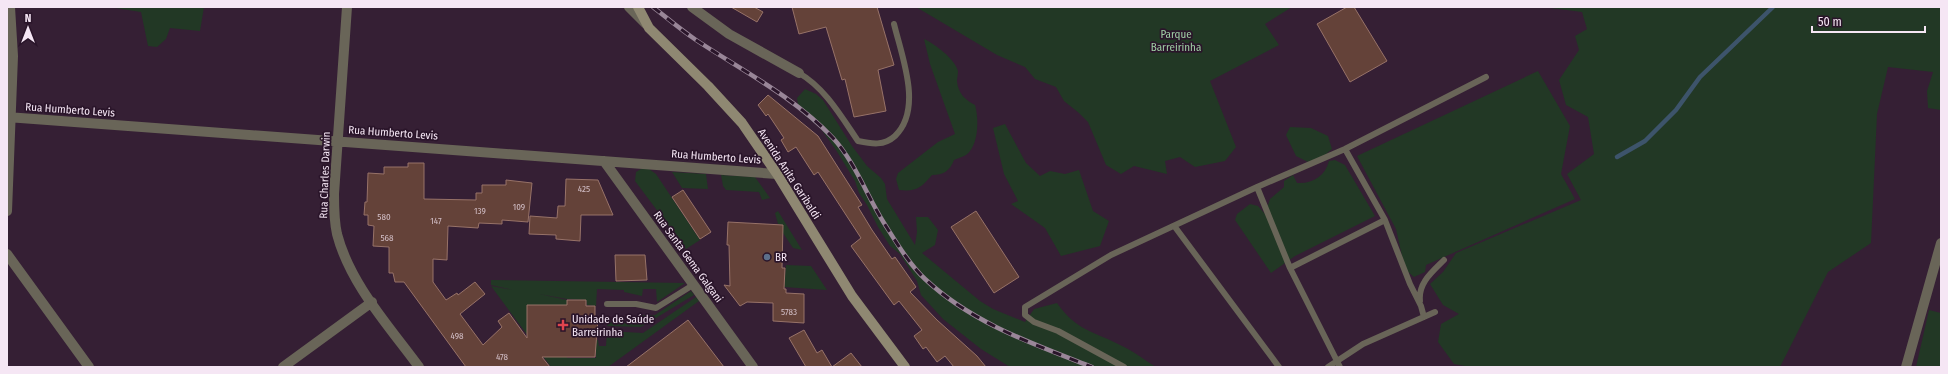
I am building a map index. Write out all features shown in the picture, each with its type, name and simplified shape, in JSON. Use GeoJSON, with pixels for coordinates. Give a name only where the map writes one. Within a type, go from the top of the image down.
{"type":"FeatureCollection","features":[{"type":"Feature","properties":{"kind":"main road","name":"Avenida Anita Garibaldi"},"geometry":{"type":"LineString","coordinates":[[638,7],[649,28],[726,105],[745,128],[777,174],[852,296],[905,367]]}},
{"type":"Feature","properties":{"kind":"street"},"geometry":{"type":"LineString","coordinates":[[7,211],[9,117],[13,56],[10,7]]}},
{"type":"Feature","properties":{"kind":"street","name":"Rua Charles Darwin"},"geometry":{"type":"LineString","coordinates":[[347,7],[334,194],[336,232],[350,270],[419,367]]}},
{"type":"Feature","properties":{"kind":"street"},"geometry":{"type":"LineString","coordinates":[[629,7],[649,28]]}},
{"type":"Feature","properties":{"kind":"street"},"geometry":{"type":"LineString","coordinates":[[692,7],[729,34],[799,73]]}},
{"type":"Feature","properties":{"kind":"street","name":"Rua Humberto Levis"},"geometry":{"type":"LineString","coordinates":[[9,117],[777,174]]}},
{"type":"Feature","properties":{"kind":"street","name":"Rua Santa Gema Galgani"},"geometry":{"type":"LineString","coordinates":[[604,161],[753,367]]}},
{"type":"Feature","properties":{"kind":"street"},"geometry":{"type":"LineString","coordinates":[[1906,367],[1941,244]]}},
{"type":"Feature","properties":{"kind":"street"},"geometry":{"type":"LineString","coordinates":[[7,254],[89,367]]}},
{"type":"Feature","properties":{"kind":"street"},"geometry":{"type":"LineString","coordinates":[[283,367],[372,302]]}},
{"type":"Feature","properties":{"kind":"lane"},"geometry":{"type":"LineString","coordinates":[[799,73],[813,81],[840,114],[858,141],[874,145],[889,141],[901,130],[909,111],[909,83],[894,24]]}},
{"type":"Feature","properties":{"kind":"lane"},"geometry":{"type":"LineString","coordinates":[[1124,367],[1058,332],[1034,322],[1025,315],[1026,307],[1111,255],[1175,227],[1258,187],[1345,149],[1486,77]]}},
{"type":"Feature","properties":{"kind":"lane"},"geometry":{"type":"LineString","coordinates":[[1345,149],[1385,220],[1410,284],[1421,306]]}},
{"type":"Feature","properties":{"kind":"lane"},"geometry":{"type":"LineString","coordinates":[[1258,187],[1290,268],[1338,364]]}},
{"type":"Feature","properties":{"kind":"lane"},"geometry":{"type":"LineString","coordinates":[[1290,268],[1385,220]]}},
{"type":"Feature","properties":{"kind":"lane"},"geometry":{"type":"LineString","coordinates":[[1175,227],[1279,367]]}},
{"type":"Feature","properties":{"kind":"lane"},"geometry":{"type":"LineString","coordinates":[[1424,317],[1419,293],[1425,280],[1444,260]]}},
{"type":"Feature","properties":{"kind":"lane"},"geometry":{"type":"LineString","coordinates":[[607,304],[636,304],[656,308],[693,285]]}},
{"type":"Feature","properties":{"kind":"lane"},"geometry":{"type":"LineString","coordinates":[[1328,367],[1338,364],[1363,344],[1436,312]]}},
{"type":"Feature","properties":{"kind":"green space"},"geometry":{"type":"Polygon","coordinates":[[[109,7],[204,7],[200,31],[170,28],[166,39],[157,47],[148,46],[141,12],[109,7]]]}},
{"type":"Feature","properties":{"kind":"green space","name":"Parque Barreirinha"},"geometry":{"type":"Polygon","coordinates":[[[916,7],[1292,7],[1265,24],[1279,45],[1210,81],[1236,147],[1225,161],[1195,167],[1180,157],[1165,161],[1167,174],[1134,166],[1121,174],[1106,165],[1088,122],[1064,101],[1056,87],[1035,79],[1025,67],[997,55],[916,7]]]}},
{"type":"Feature","properties":{"kind":"green space"},"geometry":{"type":"Polygon","coordinates":[[[1544,7],[1941,7],[1941,110],[1928,108],[1927,91],[1933,72],[1888,67],[1877,114],[1871,243],[1828,272],[1780,367],[1470,367],[1454,364],[1438,342],[1441,324],[1459,314],[1443,305],[1430,284],[1443,272],[1456,253],[1581,200],[1567,174],[1594,154],[1588,117],[1566,105],[1559,80],[1579,50],[1575,36],[1587,29],[1582,12],[1544,7]]]}},
{"type":"Feature","properties":{"kind":"green space"},"geometry":{"type":"Polygon","coordinates":[[[924,39],[934,44],[944,52],[956,66],[958,71],[957,81],[960,93],[968,101],[975,105],[977,117],[976,139],[970,151],[965,156],[954,160],[946,172],[932,175],[925,183],[914,190],[899,190],[896,179],[898,173],[938,142],[955,134],[930,64],[924,39]]]}},
{"type":"Feature","properties":{"kind":"green space"},"geometry":{"type":"Polygon","coordinates":[[[1538,71],[1570,126],[1561,174],[1575,199],[1426,265],[1425,272],[1414,277],[1407,271],[1404,265],[1396,229],[1357,156],[1538,71]]]}},
{"type":"Feature","properties":{"kind":"green space"},"geometry":{"type":"Polygon","coordinates":[[[805,89],[816,94],[823,100],[852,146],[867,166],[881,178],[885,184],[887,199],[915,245],[917,232],[916,217],[928,217],[938,230],[935,245],[922,253],[980,301],[993,309],[1025,322],[1034,309],[1057,303],[1078,325],[1128,349],[1156,367],[1010,367],[981,349],[943,319],[921,295],[917,281],[900,254],[890,246],[878,227],[859,193],[855,181],[836,150],[821,129],[799,110],[797,98],[805,89]]]}},
{"type":"Feature","properties":{"kind":"green space"},"geometry":{"type":"Polygon","coordinates":[[[1005,124],[1026,163],[1040,176],[1050,171],[1065,174],[1079,170],[1093,211],[1109,221],[1100,246],[1061,256],[1045,228],[1011,204],[1018,201],[1004,174],[993,128],[1005,124]]]}},
{"type":"Feature","properties":{"kind":"green space"},"geometry":{"type":"Polygon","coordinates":[[[1290,127],[1311,128],[1328,136],[1332,149],[1325,155],[1310,163],[1296,156],[1286,135],[1290,127]]]}},
{"type":"Feature","properties":{"kind":"green space"},"geometry":{"type":"Polygon","coordinates":[[[1335,160],[1345,165],[1375,216],[1295,256],[1271,273],[1235,220],[1237,214],[1250,204],[1258,206],[1265,214],[1270,199],[1284,187],[1284,181],[1293,175],[1297,183],[1308,182],[1318,178],[1325,171],[1329,161],[1335,160]]]}},
{"type":"Feature","properties":{"kind":"green space"},"geometry":{"type":"Polygon","coordinates":[[[641,169],[649,169],[656,174],[700,240],[686,249],[635,181],[636,172],[641,169]]]}},
{"type":"Feature","properties":{"kind":"green space"},"geometry":{"type":"Polygon","coordinates":[[[672,172],[706,174],[708,189],[682,188],[672,172]]]}},
{"type":"Feature","properties":{"kind":"green space"},"geometry":{"type":"Polygon","coordinates":[[[721,175],[755,177],[770,198],[762,200],[759,192],[726,190],[723,186],[721,175]]]}},
{"type":"Feature","properties":{"kind":"green space"},"geometry":{"type":"Polygon","coordinates":[[[778,211],[802,250],[793,248],[783,233],[783,225],[778,224],[775,213],[778,211]]]}},
{"type":"Feature","properties":{"kind":"green space"},"geometry":{"type":"Polygon","coordinates":[[[786,265],[811,266],[827,290],[784,287],[786,265]]]}},
{"type":"Feature","properties":{"kind":"green space"},"geometry":{"type":"Polygon","coordinates":[[[491,280],[685,283],[657,302],[656,289],[643,289],[642,296],[624,292],[624,290],[597,289],[596,306],[587,305],[586,300],[567,299],[539,294],[567,300],[567,305],[527,305],[527,331],[567,350],[567,358],[596,358],[596,340],[598,340],[599,346],[606,346],[607,331],[643,333],[696,297],[699,301],[608,367],[551,367],[491,286],[513,290],[491,285],[491,280]]]}},
{"type":"Feature","properties":{"kind":"green space"},"geometry":{"type":"Polygon","coordinates":[[[691,291],[694,295],[641,327],[607,326],[608,322],[640,323],[641,315],[655,315],[691,291]]]}},
{"type":"Feature","properties":{"kind":"green space"},"geometry":{"type":"Polygon","coordinates":[[[1929,310],[1941,313],[1941,367],[1916,367],[1929,310]]]}},
{"type":"Feature","properties":{"kind":"building"},"geometry":{"type":"Polygon","coordinates":[[[731,7],[754,7],[763,12],[757,22],[731,7]]]}},
{"type":"Feature","properties":{"kind":"building"},"geometry":{"type":"Polygon","coordinates":[[[792,7],[877,7],[894,65],[878,70],[886,111],[854,117],[845,79],[842,80],[826,27],[799,34],[792,7]]]}},
{"type":"Feature","properties":{"kind":"building"},"geometry":{"type":"Polygon","coordinates":[[[1347,7],[1354,7],[1387,61],[1350,82],[1317,24],[1347,7]]]}},
{"type":"Feature","properties":{"kind":"building"},"geometry":{"type":"Polygon","coordinates":[[[768,95],[818,136],[862,205],[858,207],[872,230],[892,259],[895,257],[916,287],[910,292],[937,320],[977,356],[986,367],[954,367],[945,356],[937,362],[926,347],[923,349],[914,336],[922,330],[899,301],[894,305],[851,246],[861,238],[818,172],[814,175],[796,147],[788,152],[781,140],[784,138],[768,114],[766,116],[758,105],[768,95]]]}},
{"type":"Feature","properties":{"kind":"building"},"geometry":{"type":"Polygon","coordinates":[[[408,163],[424,163],[424,199],[476,200],[476,193],[482,193],[482,185],[506,185],[506,180],[532,183],[528,222],[502,220],[502,224],[479,223],[478,228],[448,226],[447,260],[433,259],[433,282],[446,300],[457,293],[458,295],[475,282],[485,294],[460,314],[483,345],[502,327],[498,321],[509,313],[527,338],[527,305],[567,305],[567,300],[586,300],[586,306],[595,306],[595,319],[598,319],[595,357],[542,357],[550,367],[466,367],[404,282],[395,282],[393,273],[389,273],[389,247],[373,246],[374,226],[368,225],[368,215],[364,215],[365,202],[367,202],[368,173],[384,174],[384,167],[408,167],[408,163]]]}},
{"type":"Feature","properties":{"kind":"building"},"geometry":{"type":"Polygon","coordinates":[[[566,179],[598,180],[613,215],[581,215],[580,241],[556,239],[556,235],[529,234],[530,216],[557,218],[558,206],[565,206],[566,179]]]}},
{"type":"Feature","properties":{"kind":"building"},"geometry":{"type":"Polygon","coordinates":[[[683,190],[711,232],[700,239],[672,197],[683,190]]]}},
{"type":"Feature","properties":{"kind":"building"},"geometry":{"type":"Polygon","coordinates":[[[976,211],[1019,277],[994,293],[951,227],[976,211]]]}},
{"type":"Feature","properties":{"kind":"building"},"geometry":{"type":"Polygon","coordinates":[[[728,222],[783,225],[782,268],[785,268],[784,289],[786,289],[786,293],[804,294],[804,323],[773,321],[773,303],[747,302],[740,306],[724,285],[730,286],[729,245],[727,245],[728,222]]]}},
{"type":"Feature","properties":{"kind":"building"},"geometry":{"type":"Polygon","coordinates":[[[615,255],[645,255],[647,280],[616,281],[615,255]]]}},
{"type":"Feature","properties":{"kind":"building"},"geometry":{"type":"Polygon","coordinates":[[[688,320],[724,367],[626,367],[688,320]]]}},
{"type":"Feature","properties":{"kind":"building"},"geometry":{"type":"Polygon","coordinates":[[[804,330],[817,353],[822,350],[832,367],[806,367],[789,338],[804,330]]]}},
{"type":"Feature","properties":{"kind":"building"},"geometry":{"type":"Polygon","coordinates":[[[851,353],[862,367],[832,367],[851,353]]]}},
{"type":"Feature","properties":{"kind":"waterway"},"geometry":{"type":"LineString","coordinates":[[1617,157],[1645,141],[1676,110],[1700,77],[1773,7]]}},
{"type":"Feature","properties":{"kind":"railway"},"geometry":{"type":"LineString","coordinates":[[653,7],[696,40],[785,97],[818,123],[841,147],[878,213],[903,252],[919,273],[943,294],[963,308],[1004,331],[1092,367]]}},
{"type":"Feature","properties":{"kind":"place","name":"BR"},"geometry":{"type":"Point","coordinates":[767,257]}},
{"type":"Feature","properties":{"kind":"place","name":"Unidade de Saúde Barreirinha"},"geometry":{"type":"Point","coordinates":[563,325]}}]}
